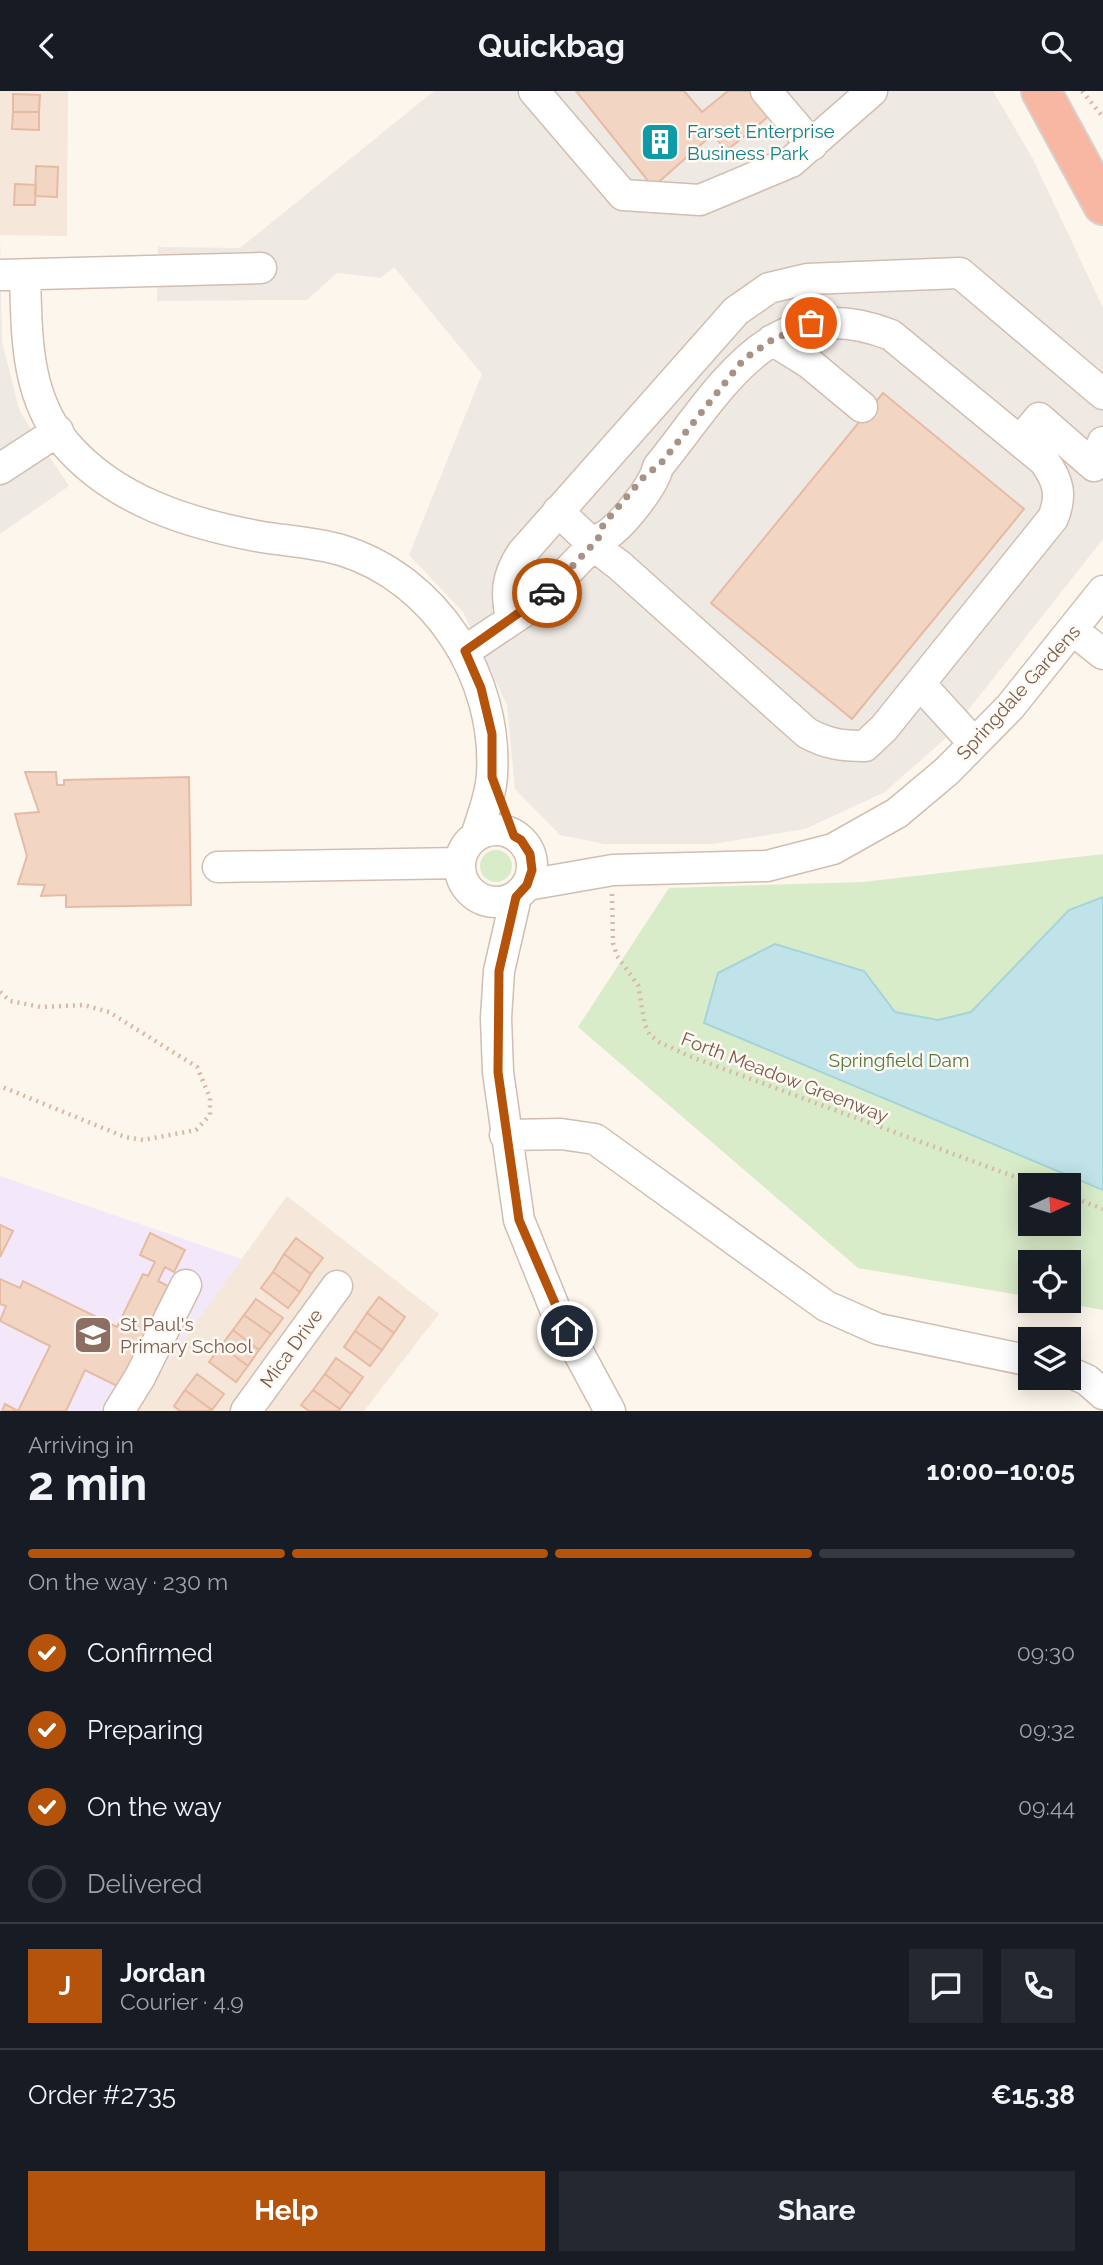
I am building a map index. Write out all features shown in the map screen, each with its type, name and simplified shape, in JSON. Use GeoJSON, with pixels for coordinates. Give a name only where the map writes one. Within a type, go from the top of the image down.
{"type":"FeatureCollection","features":[{"type":"Feature","properties":{"kind":"highway"},"geometry":{"type":"LineString","coordinates":[[1041,91],[1103,205]]}},
{"type":"Feature","properties":{"kind":"street"},"geometry":{"type":"LineString","coordinates":[[534,91],[623,195],[701,200],[791,162],[872,91]]}},
{"type":"Feature","properties":{"kind":"street"},"geometry":{"type":"LineString","coordinates":[[766,91],[812,145]]}},
{"type":"Feature","properties":{"kind":"street"},"geometry":{"type":"LineString","coordinates":[[261,268],[12,276],[28,358],[41,403],[65,442],[97,473],[126,494],[179,517],[236,532],[341,550],[392,573],[429,603],[465,651],[481,688],[492,734],[492,777],[476,836]]}},
{"type":"Feature","properties":{"kind":"street"},"geometry":{"type":"LineString","coordinates":[[511,620],[505,588],[513,566],[558,511],[736,311],[769,288],[807,279],[960,273],[1103,394]]}},
{"type":"Feature","properties":{"kind":"street"},"geometry":{"type":"LineString","coordinates":[[465,651],[538,602],[595,542],[612,531],[655,480],[658,467],[744,359],[772,340],[811,323],[867,325],[891,335],[1044,461],[1055,475],[1059,503],[1053,518],[920,684],[865,746],[827,745],[807,733],[595,542],[558,511]]}},
{"type":"Feature","properties":{"kind":"street"},"geometry":{"type":"LineString","coordinates":[[772,340],[809,363],[862,407]]}},
{"type":"Feature","properties":{"kind":"street"},"geometry":{"type":"LineString","coordinates":[[1020,441],[1039,418],[1094,466],[1103,442]]}},
{"type":"Feature","properties":{"kind":"street"},"geometry":{"type":"LineString","coordinates":[[0,470],[58,431]]}},
{"type":"Feature","properties":{"kind":"street","name":"Springdale Gardens"},"geometry":{"type":"LineString","coordinates":[[522,891],[612,870],[767,866],[833,849],[897,813],[974,743],[1010,706],[1074,631],[1103,591]]}},
{"type":"Feature","properties":{"kind":"street"},"geometry":{"type":"LineString","coordinates":[[1074,631],[1103,654]]}},
{"type":"Feature","properties":{"kind":"street"},"geometry":{"type":"LineString","coordinates":[[920,684],[974,743]]}},
{"type":"Feature","properties":{"kind":"street"},"geometry":{"type":"LineString","coordinates":[[492,777],[532,870],[522,891],[499,971],[498,1072],[519,1220],[555,1309],[610,1411]]}},
{"type":"Feature","properties":{"kind":"street"},"geometry":{"type":"LineString","coordinates":[[522,845],[491,830],[476,836],[465,848],[460,863],[462,879],[485,901],[501,902],[522,891]]}},
{"type":"Feature","properties":{"kind":"street","name":"Springdale Gardens"},"geometry":{"type":"LineString","coordinates":[[522,845],[612,870]]}},
{"type":"Feature","properties":{"kind":"street"},"geometry":{"type":"LineString","coordinates":[[218,867],[460,863]]}},
{"type":"Feature","properties":{"kind":"street"},"geometry":{"type":"LineString","coordinates":[[478,897],[499,971]]}},
{"type":"Feature","properties":{"kind":"street"},"geometry":{"type":"LineString","coordinates":[[505,1135],[561,1134],[595,1139],[826,1306],[878,1329],[1018,1358]]}},
{"type":"Feature","properties":{"kind":"street"},"geometry":{"type":"LineString","coordinates":[[119,1411],[140,1377],[186,1285]]}},
{"type":"Feature","properties":{"kind":"street","name":"Mica Drive"},"geometry":{"type":"LineString","coordinates":[[246,1411],[337,1286]]}},
{"type":"Feature","properties":{"kind":"street"},"geometry":{"type":"LineString","coordinates":[[1081,1377],[1103,1394]]}},
{"type":"Feature","properties":{"kind":"path"},"geometry":{"type":"LineString","coordinates":[[1082,91],[1103,117]]}},
{"type":"Feature","properties":{"kind":"path","name":"Forth Meadow Greenway"},"geometry":{"type":"LineString","coordinates":[[612,870],[612,943],[617,956],[638,985],[645,1025],[650,1035],[659,1042],[689,1056],[1018,1178]]}},
{"type":"Feature","properties":{"kind":"path"},"geometry":{"type":"LineString","coordinates":[[0,992],[10,1001],[41,1007],[84,1005],[109,1012],[197,1067],[210,1098],[210,1115],[196,1130],[143,1140],[125,1137],[0,1086]]}},
{"type":"Feature","properties":{"kind":"path"},"geometry":{"type":"LineString","coordinates":[[1082,1201],[1103,1209]]}},
{"type":"Feature","properties":{"kind":"shaded area"},"geometry":{"type":"Polygon","coordinates":[[[0,91],[68,91],[67,236],[0,235],[0,91]]]}},
{"type":"Feature","properties":{"kind":"shaded area"},"geometry":{"type":"Polygon","coordinates":[[[434,91],[993,91],[1033,159],[1103,308],[1103,539],[947,737],[885,792],[805,829],[713,844],[604,844],[560,835],[515,789],[507,705],[463,612],[409,555],[482,374],[394,267],[381,278],[337,273],[307,300],[157,301],[158,247],[240,248],[434,91]]]}},
{"type":"Feature","properties":{"kind":"shaded area"},"geometry":{"type":"Polygon","coordinates":[[[0,235],[2,342],[20,412],[69,486],[0,534],[0,235]]]}},
{"type":"Feature","properties":{"kind":"shaded area","name":"St Paul's Primary School"},"geometry":{"type":"Polygon","coordinates":[[[0,1176],[242,1259],[132,1411],[0,1411],[0,1176]]]}},
{"type":"Feature","properties":{"kind":"shaded area"},"geometry":{"type":"Polygon","coordinates":[[[287,1196],[439,1314],[364,1411],[132,1411],[287,1196]]]}},
{"type":"Feature","properties":{"kind":"green space"},"geometry":{"type":"Polygon","coordinates":[[[496,850],[507,855],[512,866],[507,877],[496,882],[485,877],[480,866],[485,855],[496,850]]]}},
{"type":"Feature","properties":{"kind":"green space","name":"Springfield Dam"},"geometry":{"type":"Polygon","coordinates":[[[1103,854],[1103,1310],[1081,1306],[1081,1250],[1018,1250],[1018,1295],[858,1268],[578,1027],[669,888],[863,882],[1103,854]]]}},
{"type":"Feature","properties":{"kind":"water","name":"Springfield Dam"},"geometry":{"type":"Polygon","coordinates":[[[1103,897],[1103,1190],[1082,1181],[1082,1173],[1062,1173],[704,1023],[718,973],[775,944],[864,971],[895,1012],[938,1020],[971,1012],[1069,910],[1103,897]]]}},
{"type":"Feature","properties":{"kind":"building","name":"Farset Enterprise Business Park"},"geometry":{"type":"Polygon","coordinates":[[[576,91],[684,91],[702,112],[728,91],[764,91],[779,108],[726,151],[713,134],[653,187],[576,91]]]}},
{"type":"Feature","properties":{"kind":"building"},"geometry":{"type":"Polygon","coordinates":[[[13,94],[40,95],[39,112],[13,112],[13,94]]]}},
{"type":"Feature","properties":{"kind":"building"},"geometry":{"type":"Polygon","coordinates":[[[13,112],[39,112],[39,130],[12,129],[13,112]]]}},
{"type":"Feature","properties":{"kind":"building"},"geometry":{"type":"Polygon","coordinates":[[[36,166],[58,167],[57,197],[35,196],[36,166]]]}},
{"type":"Feature","properties":{"kind":"building"},"geometry":{"type":"Polygon","coordinates":[[[15,184],[36,185],[35,205],[14,205],[15,184]]]}},
{"type":"Feature","properties":{"kind":"building"},"geometry":{"type":"Polygon","coordinates":[[[883,393],[1024,509],[852,719],[711,603],[883,393]]]}},
{"type":"Feature","properties":{"kind":"building"},"geometry":{"type":"Polygon","coordinates":[[[25,772],[56,772],[57,785],[64,785],[64,780],[189,777],[191,905],[66,907],[66,895],[41,896],[45,885],[18,884],[27,856],[15,814],[39,812],[25,772]]]}},
{"type":"Feature","properties":{"kind":"building"},"geometry":{"type":"Polygon","coordinates":[[[0,1225],[13,1231],[0,1257],[0,1225]]]}},
{"type":"Feature","properties":{"kind":"building"},"geometry":{"type":"Polygon","coordinates":[[[150,1233],[185,1250],[174,1272],[165,1267],[158,1281],[168,1286],[119,1387],[85,1370],[66,1411],[18,1411],[50,1346],[0,1321],[6,1306],[0,1304],[0,1279],[20,1288],[23,1281],[117,1327],[143,1274],[148,1276],[155,1262],[140,1255],[150,1233]]]}},
{"type":"Feature","properties":{"kind":"building"},"geometry":{"type":"Polygon","coordinates":[[[296,1238],[323,1258],[311,1274],[284,1254],[296,1238]]]}},
{"type":"Feature","properties":{"kind":"building"},"geometry":{"type":"Polygon","coordinates":[[[284,1254],[311,1274],[300,1292],[273,1272],[284,1254]]]}},
{"type":"Feature","properties":{"kind":"building"},"geometry":{"type":"Polygon","coordinates":[[[273,1272],[300,1292],[288,1308],[261,1288],[273,1272]]]}},
{"type":"Feature","properties":{"kind":"building"},"geometry":{"type":"Polygon","coordinates":[[[379,1297],[405,1317],[394,1333],[367,1313],[379,1297]]]}},
{"type":"Feature","properties":{"kind":"building"},"geometry":{"type":"Polygon","coordinates":[[[256,1299],[283,1318],[271,1334],[244,1315],[256,1299]]]}},
{"type":"Feature","properties":{"kind":"building"},"geometry":{"type":"Polygon","coordinates":[[[367,1313],[394,1333],[382,1350],[355,1331],[367,1313]]]}},
{"type":"Feature","properties":{"kind":"building"},"geometry":{"type":"Polygon","coordinates":[[[244,1315],[271,1334],[259,1350],[233,1330],[244,1315]]]}},
{"type":"Feature","properties":{"kind":"building"},"geometry":{"type":"Polygon","coordinates":[[[233,1330],[259,1350],[248,1366],[221,1346],[233,1330]]]}},
{"type":"Feature","properties":{"kind":"building"},"geometry":{"type":"Polygon","coordinates":[[[355,1331],[382,1350],[370,1366],[344,1347],[355,1331]]]}},
{"type":"Feature","properties":{"kind":"building"},"geometry":{"type":"Polygon","coordinates":[[[221,1346],[248,1366],[236,1382],[209,1362],[221,1346]]]}},
{"type":"Feature","properties":{"kind":"building"},"geometry":{"type":"Polygon","coordinates":[[[336,1358],[363,1377],[351,1394],[325,1374],[336,1358]]]}},
{"type":"Feature","properties":{"kind":"building"},"geometry":{"type":"Polygon","coordinates":[[[197,1374],[224,1394],[212,1410],[185,1390],[197,1374]]]}},
{"type":"Feature","properties":{"kind":"building"},"geometry":{"type":"Polygon","coordinates":[[[325,1374],[351,1394],[340,1409],[313,1390],[325,1374]]]}},
{"type":"Feature","properties":{"kind":"building"},"geometry":{"type":"Polygon","coordinates":[[[185,1390],[212,1410],[180,1411],[174,1406],[185,1390]]]}},
{"type":"Feature","properties":{"kind":"building"},"geometry":{"type":"Polygon","coordinates":[[[313,1390],[340,1409],[339,1411],[309,1411],[301,1405],[313,1390]]]}},
{"type":"Feature","properties":{"kind":"building"},"geometry":{"type":"Polygon","coordinates":[[[5,1404],[18,1411],[2,1411],[5,1404]]]}},
{"type":"Feature","properties":{"kind":"way so far"},"geometry":{"type":"LineString","coordinates":[[547,593],[598,539],[603,525],[647,473],[658,467],[744,359],[772,340],[811,323]]}},
{"type":"Feature","properties":{"kind":"place","name":"Farset Enterprise Business Park"},"geometry":{"type":"Point","coordinates":[660,142]}},
{"type":"Feature","properties":{"kind":"place","name":"St Paul's Primary School"},"geometry":{"type":"Point","coordinates":[93,1335]}},
{"type":"Feature","properties":{"kind":"route"},"geometry":{"type":"LineString","coordinates":[[547,593],[538,602],[465,651],[481,688],[492,734],[492,777],[514,836],[521,840],[530,854],[532,870],[527,885],[516,897],[499,971],[496,1018],[498,1072],[519,1220],[555,1309],[567,1331]]}}]}
